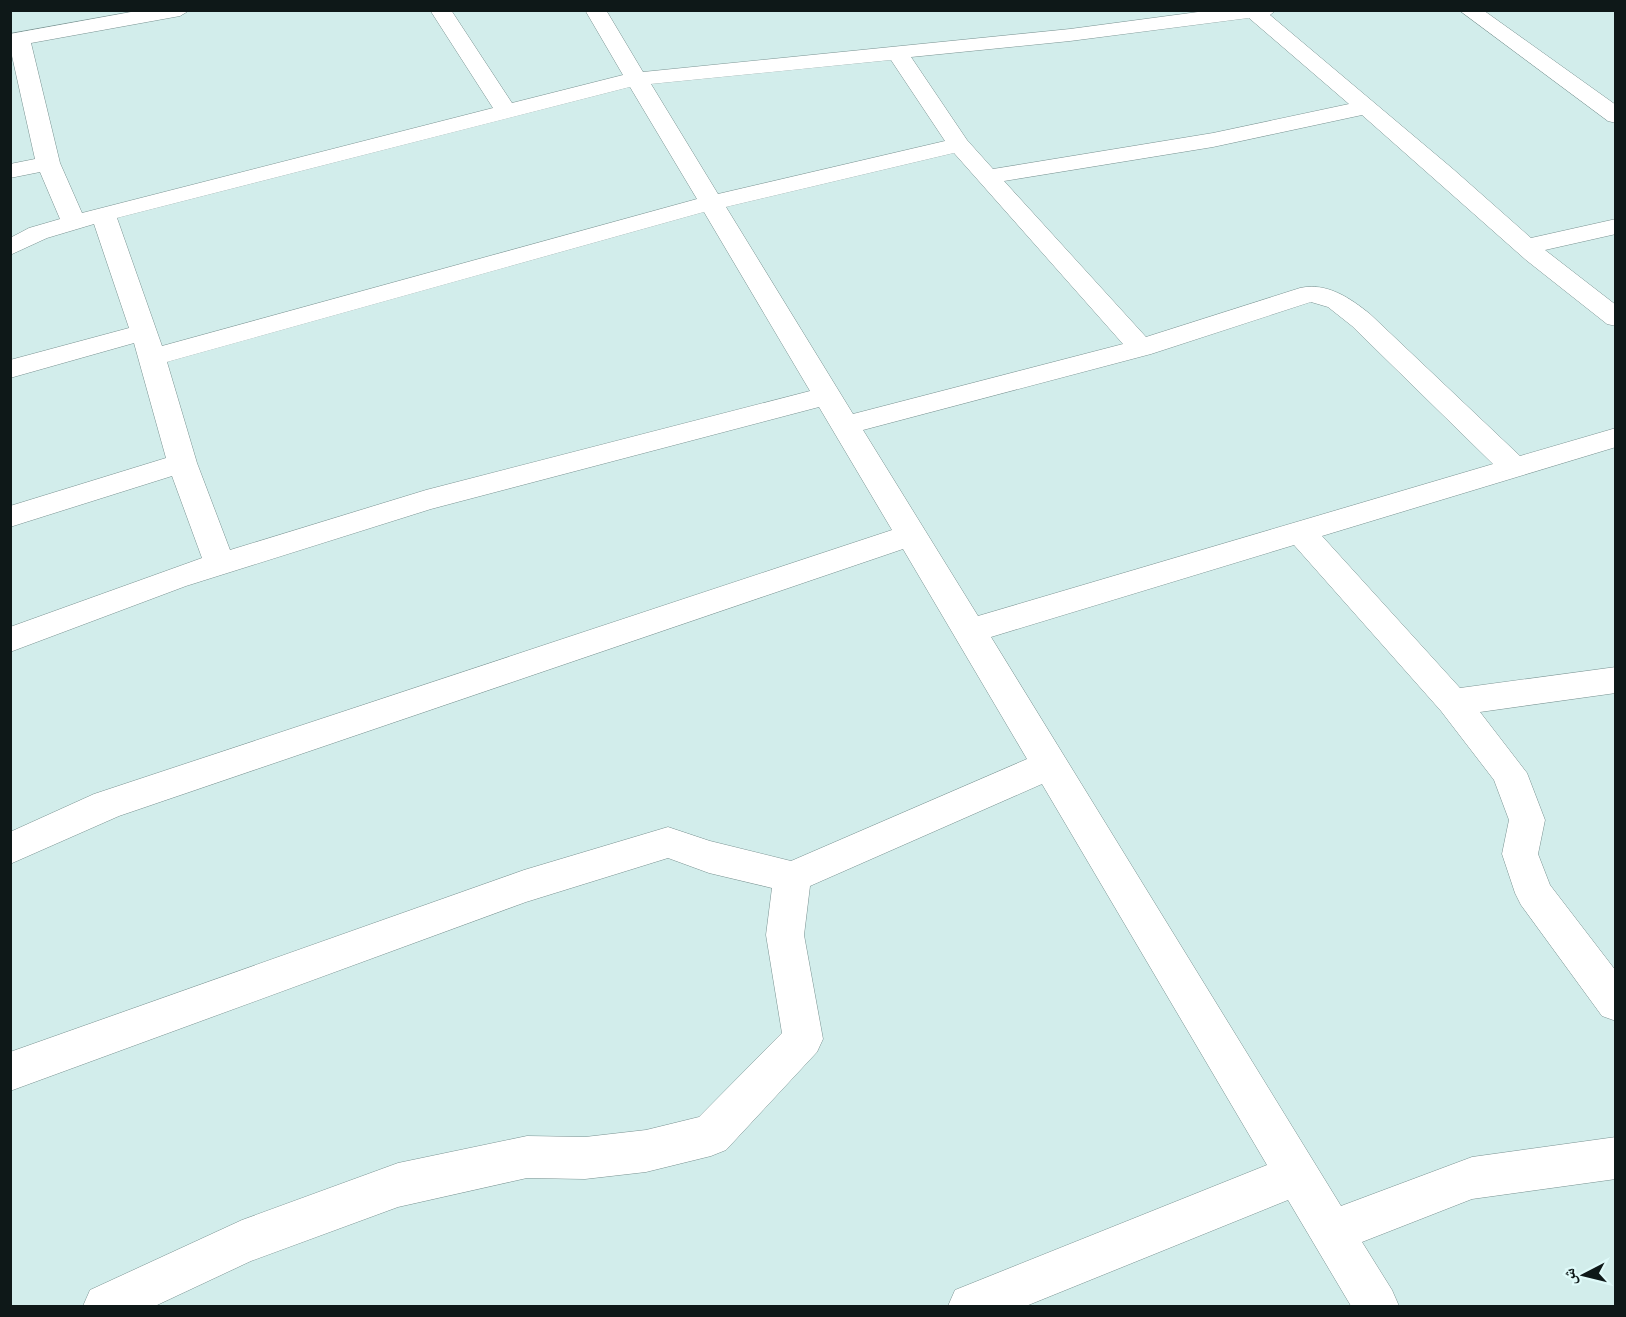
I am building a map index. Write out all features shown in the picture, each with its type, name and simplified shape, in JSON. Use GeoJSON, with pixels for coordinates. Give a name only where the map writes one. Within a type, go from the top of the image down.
{"type":"FeatureCollection","features":[{"type":"Feature","properties":{"kind":"street"},"geometry":{"type":"LineString","coordinates":[[74,223],[48,163],[15,39],[180,10]]}},
{"type":"Feature","properties":{"kind":"street"},"geometry":{"type":"LineString","coordinates":[[440,10],[506,111]]}},
{"type":"Feature","properties":{"kind":"street"},"geometry":{"type":"LineString","coordinates":[[595,10],[1376,1306]]}},
{"type":"Feature","properties":{"kind":"street"},"geometry":{"type":"LineString","coordinates":[[1468,10],[1616,116]]}},
{"type":"Feature","properties":{"kind":"street"},"geometry":{"type":"LineString","coordinates":[[10,248],[38,233],[103,214],[635,79],[1070,35],[1260,11],[1364,108],[1527,247],[1616,318]]}},
{"type":"Feature","properties":{"kind":"street"},"geometry":{"type":"LineString","coordinates":[[896,51],[959,146],[1141,348]]}},
{"type":"Feature","properties":{"kind":"street"},"geometry":{"type":"LineString","coordinates":[[986,177],[1214,140],[1364,108]]}},
{"type":"Feature","properties":{"kind":"street"},"geometry":{"type":"LineString","coordinates":[[10,369],[148,345],[710,202],[959,146]]}},
{"type":"Feature","properties":{"kind":"street"},"geometry":{"type":"LineString","coordinates":[[10,171],[48,163]]}},
{"type":"Feature","properties":{"kind":"street"},"geometry":{"type":"LineString","coordinates":[[103,214],[148,345],[182,464],[220,564]]}},
{"type":"Feature","properties":{"kind":"street"},"geometry":{"type":"LineString","coordinates":[[1527,247],[1616,226]]}},
{"type":"Feature","properties":{"kind":"street"},"geometry":{"type":"LineString","coordinates":[[846,425],[1141,348],[1309,294],[1321,294],[1335,299],[1361,320],[1514,467]]}},
{"type":"Feature","properties":{"kind":"street"},"geometry":{"type":"LineString","coordinates":[[10,640],[175,578],[426,500],[828,396]]}},
{"type":"Feature","properties":{"kind":"street"},"geometry":{"type":"LineString","coordinates":[[969,631],[1616,436]]}},
{"type":"Feature","properties":{"kind":"street"},"geometry":{"type":"LineString","coordinates":[[10,518],[182,464]]}},
{"type":"Feature","properties":{"kind":"street"},"geometry":{"type":"LineString","coordinates":[[1300,532],[1453,702],[1509,773],[1527,820],[1520,854],[1534,893],[1616,1003]]}},
{"type":"Feature","properties":{"kind":"street"},"geometry":{"type":"LineString","coordinates":[[10,849],[107,805],[912,535]]}},
{"type":"Feature","properties":{"kind":"street"},"geometry":{"type":"LineString","coordinates":[[1453,702],[1616,680]]}},
{"type":"Feature","properties":{"kind":"street"},"geometry":{"type":"LineString","coordinates":[[10,1072],[524,886],[668,842],[709,857],[792,877],[1050,765]]}},
{"type":"Feature","properties":{"kind":"street"},"geometry":{"type":"LineString","coordinates":[[106,1306],[242,1242],[398,1185],[527,1156],[585,1158],[646,1151],[711,1135],[803,1039],[785,935],[792,877]]}},
{"type":"Feature","properties":{"kind":"street"},"geometry":{"type":"LineString","coordinates":[[1332,1232],[1472,1178],[1616,1158]]}},
{"type":"Feature","properties":{"kind":"street"},"geometry":{"type":"LineString","coordinates":[[971,1306],[1297,1175]]}}]}
